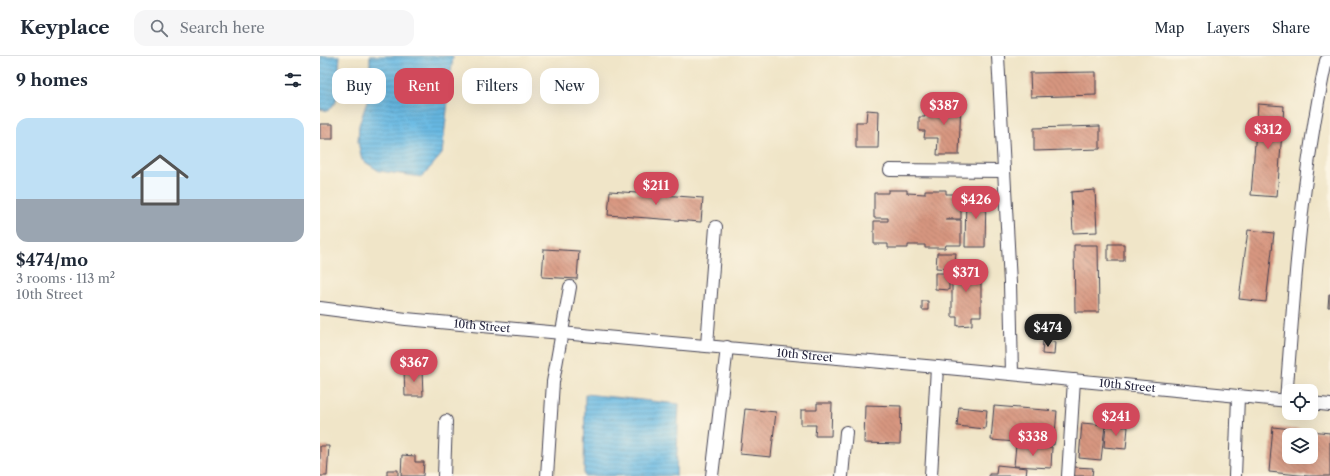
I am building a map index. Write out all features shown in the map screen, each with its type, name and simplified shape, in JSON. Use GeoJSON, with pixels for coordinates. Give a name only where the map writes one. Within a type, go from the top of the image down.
{"type":"FeatureCollection","features":[{"type":"Feature","properties":{"kind":"street"},"geometry":{"type":"LineString","coordinates":[[998,56],[1010,283],[1012,374]]}},
{"type":"Feature","properties":{"kind":"street"},"geometry":{"type":"LineString","coordinates":[[1289,384],[1295,268],[1311,135],[1326,61],[1330,61]]}},
{"type":"Feature","properties":{"kind":"street"},"geometry":{"type":"LineString","coordinates":[[890,170],[1004,171]]}},
{"type":"Feature","properties":{"kind":"street"},"geometry":{"type":"LineString","coordinates":[[707,346],[716,227]]}},
{"type":"Feature","properties":{"kind":"street"},"geometry":{"type":"LineString","coordinates":[[547,476],[553,382],[570,287]]}},
{"type":"Feature","properties":{"kind":"street","name":"10th Street"},"geometry":{"type":"LineString","coordinates":[[320,308],[406,319],[728,347],[1282,401]]}},
{"type":"Feature","properties":{"kind":"street"},"geometry":{"type":"LineString","coordinates":[[712,476],[728,347]]}},
{"type":"Feature","properties":{"kind":"street"},"geometry":{"type":"LineString","coordinates":[[931,476],[937,367]]}},
{"type":"Feature","properties":{"kind":"street"},"geometry":{"type":"LineString","coordinates":[[1068,476],[1074,380]]}},
{"type":"Feature","properties":{"kind":"street"},"geometry":{"type":"LineString","coordinates":[[1235,476],[1238,397]]}},
{"type":"Feature","properties":{"kind":"street"},"geometry":{"type":"LineString","coordinates":[[1318,404],[1330,405]]}},
{"type":"Feature","properties":{"kind":"street"},"geometry":{"type":"LineString","coordinates":[[444,476],[446,421]]}},
{"type":"Feature","properties":{"kind":"street"},"geometry":{"type":"LineString","coordinates":[[842,476],[846,432]]}},
{"type":"Feature","properties":{"kind":"water"},"geometry":{"type":"Polygon","coordinates":[[[320,56],[340,56],[339,68],[332,68],[332,104],[334,104],[328,111],[320,109],[320,56]]]}},
{"type":"Feature","properties":{"kind":"water"},"geometry":{"type":"Polygon","coordinates":[[[370,56],[453,56],[452,68],[394,68],[394,104],[448,104],[442,154],[422,177],[379,171],[362,160],[358,142],[359,125],[366,104],[386,104],[386,68],[370,68],[370,56]]]}},
{"type":"Feature","properties":{"kind":"water"},"geometry":{"type":"Polygon","coordinates":[[[585,394],[679,404],[676,476],[584,476],[585,394]]]}},
{"type":"Feature","properties":{"kind":"building"},"geometry":{"type":"Polygon","coordinates":[[[1096,72],[1096,95],[1031,97],[1030,73],[1096,72]]]}},
{"type":"Feature","properties":{"kind":"building"},"geometry":{"type":"Polygon","coordinates":[[[942,98],[961,98],[959,155],[937,155],[938,138],[924,138],[925,131],[919,131],[919,117],[925,117],[925,110],[941,110],[942,98]]]}},
{"type":"Feature","properties":{"kind":"building"},"geometry":{"type":"Polygon","coordinates":[[[1258,104],[1284,106],[1277,197],[1251,195],[1258,104]]]}},
{"type":"Feature","properties":{"kind":"building"},"geometry":{"type":"Polygon","coordinates":[[[867,110],[879,111],[878,148],[856,148],[856,122],[866,122],[867,110]]]}},
{"type":"Feature","properties":{"kind":"building"},"geometry":{"type":"Polygon","coordinates":[[[320,124],[333,124],[333,139],[320,139],[320,124]]]}},
{"type":"Feature","properties":{"kind":"building"},"geometry":{"type":"Polygon","coordinates":[[[1100,126],[1100,149],[1034,151],[1034,128],[1100,126]]]}},
{"type":"Feature","properties":{"kind":"building"},"geometry":{"type":"Polygon","coordinates":[[[888,190],[907,190],[907,193],[925,194],[925,190],[946,190],[946,194],[961,194],[961,219],[946,220],[961,220],[961,245],[946,245],[945,248],[925,248],[925,245],[908,245],[908,248],[888,248],[888,244],[874,244],[874,221],[888,221],[888,218],[874,218],[874,193],[888,193],[888,190]]]}},
{"type":"Feature","properties":{"kind":"building"},"geometry":{"type":"Polygon","coordinates":[[[1095,190],[1097,232],[1073,233],[1071,192],[1095,190]]]}},
{"type":"Feature","properties":{"kind":"building"},"geometry":{"type":"Polygon","coordinates":[[[610,191],[703,198],[701,222],[608,215],[610,191]]]}},
{"type":"Feature","properties":{"kind":"building"},"geometry":{"type":"Polygon","coordinates":[[[966,194],[986,194],[985,247],[965,247],[966,194]]]}},
{"type":"Feature","properties":{"kind":"building"},"geometry":{"type":"Polygon","coordinates":[[[1248,230],[1274,233],[1266,302],[1239,299],[1248,230]]]}},
{"type":"Feature","properties":{"kind":"building"},"geometry":{"type":"Polygon","coordinates":[[[1108,244],[1124,244],[1124,261],[1108,261],[1108,244]]]}},
{"type":"Feature","properties":{"kind":"building"},"geometry":{"type":"Polygon","coordinates":[[[1074,245],[1098,245],[1099,312],[1075,312],[1074,245]]]}},
{"type":"Feature","properties":{"kind":"building"},"geometry":{"type":"Polygon","coordinates":[[[544,249],[579,251],[577,279],[542,277],[544,249]]]}},
{"type":"Feature","properties":{"kind":"building"},"geometry":{"type":"Polygon","coordinates":[[[937,253],[956,253],[955,263],[949,263],[949,269],[936,268],[937,253]]]}},
{"type":"Feature","properties":{"kind":"building"},"geometry":{"type":"Polygon","coordinates":[[[952,264],[981,264],[981,316],[972,316],[972,325],[957,326],[957,317],[952,317],[952,264]]]}},
{"type":"Feature","properties":{"kind":"building"},"geometry":{"type":"Polygon","coordinates":[[[935,273],[949,273],[949,290],[935,289],[935,273]]]}},
{"type":"Feature","properties":{"kind":"building"},"geometry":{"type":"Polygon","coordinates":[[[1329,294],[1330,307],[1328,307],[1329,294]]]}},
{"type":"Feature","properties":{"kind":"building"},"geometry":{"type":"Polygon","coordinates":[[[922,301],[928,301],[928,310],[922,310],[922,301]]]}},
{"type":"Feature","properties":{"kind":"building"},"geometry":{"type":"Polygon","coordinates":[[[1043,341],[1055,342],[1054,355],[1042,354],[1043,341]]]}},
{"type":"Feature","properties":{"kind":"building"},"geometry":{"type":"Polygon","coordinates":[[[404,370],[422,370],[423,396],[405,396],[404,370]]]}},
{"type":"Feature","properties":{"kind":"building"},"geometry":{"type":"Polygon","coordinates":[[[817,403],[832,403],[831,436],[815,436],[816,425],[801,425],[801,410],[817,410],[817,403]]]}},
{"type":"Feature","properties":{"kind":"building"},"geometry":{"type":"Polygon","coordinates":[[[865,405],[901,406],[900,444],[864,443],[865,405]]]}},
{"type":"Feature","properties":{"kind":"building"},"geometry":{"type":"Polygon","coordinates":[[[994,406],[1057,411],[1054,445],[991,440],[994,406]]]}},
{"type":"Feature","properties":{"kind":"building"},"geometry":{"type":"Polygon","coordinates":[[[959,407],[987,410],[985,429],[957,426],[959,407]]]}},
{"type":"Feature","properties":{"kind":"building"},"geometry":{"type":"Polygon","coordinates":[[[745,409],[776,412],[771,457],[740,454],[745,409]]]}},
{"type":"Feature","properties":{"kind":"building"},"geometry":{"type":"Polygon","coordinates":[[[1082,423],[1105,425],[1101,460],[1079,458],[1082,423]]]}},
{"type":"Feature","properties":{"kind":"building"},"geometry":{"type":"Polygon","coordinates":[[[1106,425],[1128,427],[1126,449],[1104,447],[1106,425]]]}},
{"type":"Feature","properties":{"kind":"building"},"geometry":{"type":"Polygon","coordinates":[[[1273,427],[1282,428],[1282,464],[1318,464],[1318,432],[1330,433],[1330,476],[1309,476],[1269,472],[1273,427]]]}},
{"type":"Feature","properties":{"kind":"building"},"geometry":{"type":"Polygon","coordinates":[[[1016,445],[1052,447],[1051,468],[1014,466],[1016,445]]]}},
{"type":"Feature","properties":{"kind":"building"},"geometry":{"type":"Polygon","coordinates":[[[320,446],[329,446],[327,476],[320,476],[320,446]]]}},
{"type":"Feature","properties":{"kind":"building"},"geometry":{"type":"Polygon","coordinates":[[[402,455],[415,456],[415,462],[424,462],[423,476],[401,476],[402,455]]]}},
{"type":"Feature","properties":{"kind":"building"},"geometry":{"type":"Polygon","coordinates":[[[997,465],[1027,468],[1026,476],[989,476],[989,474],[996,474],[997,465]]]}},
{"type":"Feature","properties":{"kind":"building"},"geometry":{"type":"Polygon","coordinates":[[[1074,467],[1093,468],[1092,476],[1073,476],[1074,467]]]}},
{"type":"Feature","properties":{"kind":"building"},"geometry":{"type":"Polygon","coordinates":[[[387,470],[398,470],[398,476],[387,476],[387,470]]]}}]}
